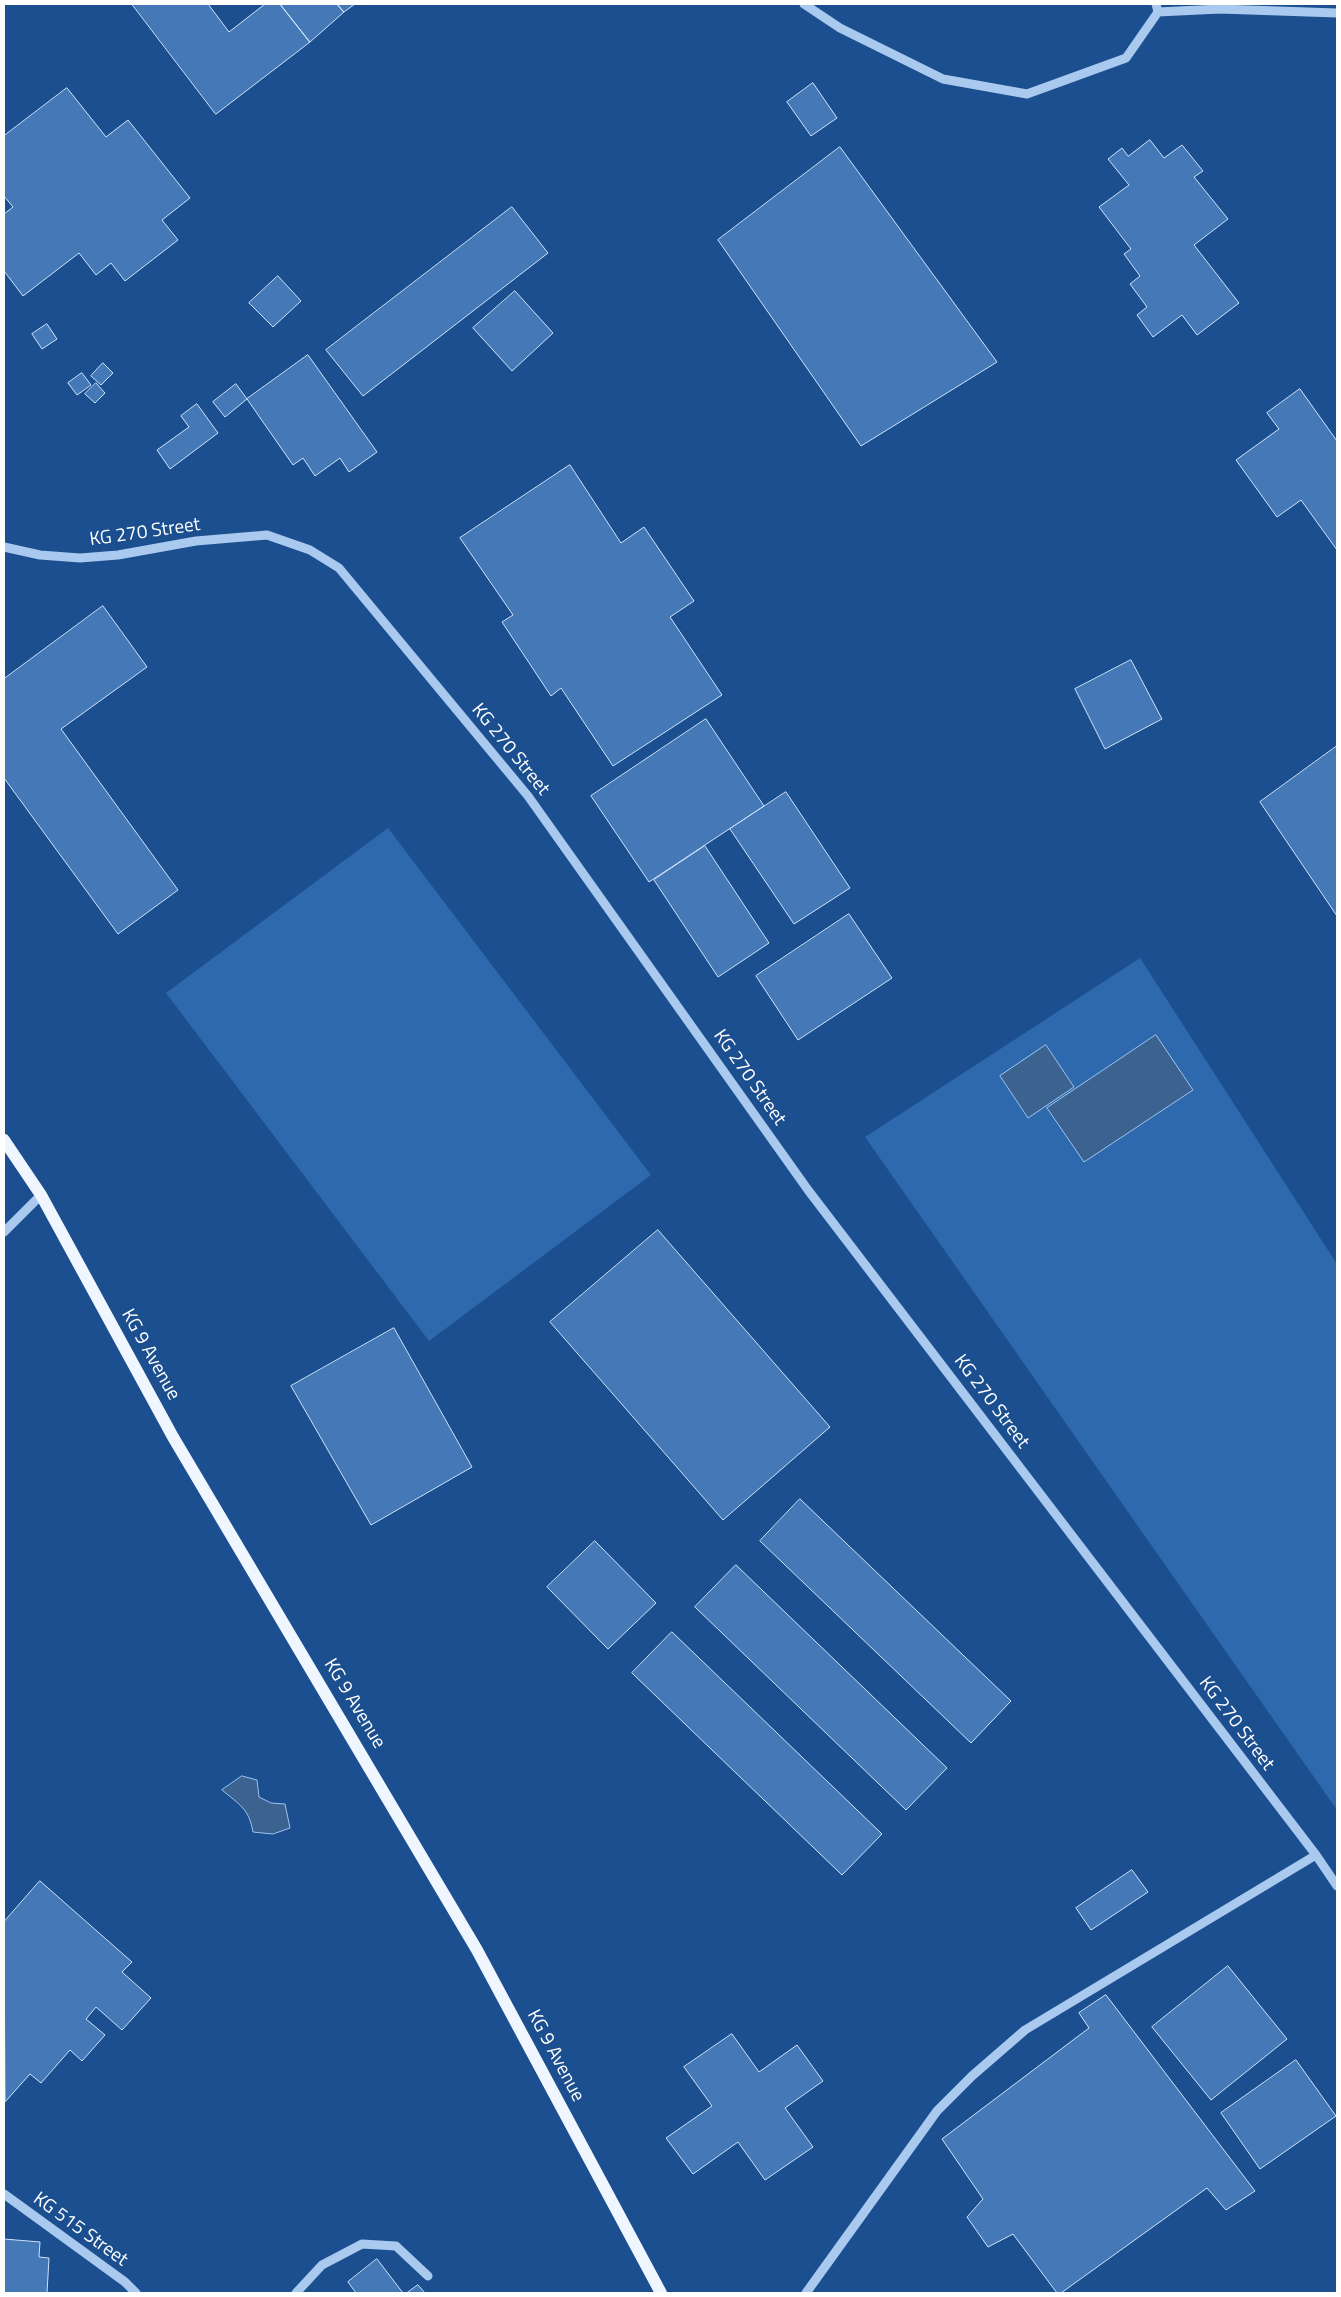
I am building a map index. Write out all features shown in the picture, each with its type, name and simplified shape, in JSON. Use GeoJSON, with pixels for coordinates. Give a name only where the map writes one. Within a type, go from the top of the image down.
{"type":"FeatureCollection","features":[{"type":"Feature","properties":{"kind":"main road","name":"KG 9 Avenue"},"geometry":{"type":"LineString","coordinates":[[4,1140],[41,1195],[173,1436],[477,1950],[661,2293]]}},
{"type":"Feature","properties":{"kind":"street"},"geometry":{"type":"LineString","coordinates":[[804,4],[840,28],[942,79],[1027,94],[1126,58],[1157,8],[1337,13]]}},
{"type":"Feature","properties":{"kind":"street","name":"KG 270 Street"},"geometry":{"type":"LineString","coordinates":[[4,547],[40,554],[80,558],[118,555],[196,541],[267,535],[310,550],[339,568],[528,796],[808,1190],[1316,1855],[1337,1886]]}},
{"type":"Feature","properties":{"kind":"street"},"geometry":{"type":"LineString","coordinates":[[4,1232],[41,1195]]}},
{"type":"Feature","properties":{"kind":"street"},"geometry":{"type":"LineString","coordinates":[[806,2293],[937,2111],[972,2076],[1025,2030],[1316,1855]]}},
{"type":"Feature","properties":{"kind":"street","name":"KG 515 Street"},"geometry":{"type":"LineString","coordinates":[[4,2194],[125,2282],[136,2293]]}},
{"type":"Feature","properties":{"kind":"street"},"geometry":{"type":"LineString","coordinates":[[296,2293],[322,2265],[362,2244],[396,2246],[428,2276]]}},
{"type":"Feature","properties":{"kind":"shaded area"},"geometry":{"type":"Polygon","coordinates":[[[388,828],[651,1175],[429,1341],[166,993],[388,828]]]}},
{"type":"Feature","properties":{"kind":"shaded area"},"geometry":{"type":"Polygon","coordinates":[[[1140,958],[1337,1264],[1337,1810],[865,1137],[1140,958]]]}},
{"type":"Feature","properties":{"kind":"shaded area"},"geometry":{"type":"Polygon","coordinates":[[[1156,1035],[1193,1090],[1084,1162],[1047,1108],[1156,1035]]]}},
{"type":"Feature","properties":{"kind":"shaded area"},"geometry":{"type":"Polygon","coordinates":[[[1046,1045],[1074,1087],[1028,1118],[1000,1076],[1046,1045]]]}},
{"type":"Feature","properties":{"kind":"shaded area"},"geometry":{"type":"Polygon","coordinates":[[[242,1776],[257,1780],[259,1797],[271,1803],[285,1804],[290,1828],[273,1834],[253,1832],[246,1813],[239,1804],[222,1790],[242,1776]]]}},
{"type":"Feature","properties":{"kind":"building"},"geometry":{"type":"Polygon","coordinates":[[[132,4],[208,4],[229,32],[265,4],[280,4],[310,42],[216,114],[132,4]]]}},
{"type":"Feature","properties":{"kind":"building"},"geometry":{"type":"Polygon","coordinates":[[[280,4],[337,4],[344,12],[310,42],[280,4]]]}},
{"type":"Feature","properties":{"kind":"building"},"geometry":{"type":"Polygon","coordinates":[[[337,4],[355,4],[344,12],[337,4]]]}},
{"type":"Feature","properties":{"kind":"building"},"geometry":{"type":"Polygon","coordinates":[[[813,83],[837,118],[811,136],[787,102],[813,83]]]}},
{"type":"Feature","properties":{"kind":"building"},"geometry":{"type":"Polygon","coordinates":[[[67,88],[106,137],[128,120],[190,198],[162,220],[178,240],[125,281],[111,263],[96,275],[79,253],[23,296],[4,271],[4,214],[13,207],[4,196],[4,136],[67,88]]]}},
{"type":"Feature","properties":{"kind":"building"},"geometry":{"type":"Polygon","coordinates":[[[1150,140],[1164,158],[1182,145],[1203,171],[1194,177],[1228,219],[1194,245],[1239,303],[1197,335],[1182,315],[1153,337],[1137,315],[1147,307],[1130,284],[1140,276],[1124,254],[1131,249],[1099,207],[1129,185],[1108,159],[1122,148],[1128,156],[1150,140]]]}},
{"type":"Feature","properties":{"kind":"building"},"geometry":{"type":"Polygon","coordinates":[[[840,147],[997,362],[861,446],[718,240],[840,147]]]}},
{"type":"Feature","properties":{"kind":"building"},"geometry":{"type":"Polygon","coordinates":[[[512,207],[548,253],[363,396],[326,350],[512,207]]]}},
{"type":"Feature","properties":{"kind":"building"},"geometry":{"type":"Polygon","coordinates":[[[278,276],[301,301],[273,327],[249,303],[278,276]]]}},
{"type":"Feature","properties":{"kind":"building"},"geometry":{"type":"Polygon","coordinates":[[[515,291],[553,333],[512,371],[473,328],[515,291]]]}},
{"type":"Feature","properties":{"kind":"building"},"geometry":{"type":"Polygon","coordinates":[[[47,324],[57,339],[42,349],[32,334],[47,324]]]}},
{"type":"Feature","properties":{"kind":"building"},"geometry":{"type":"Polygon","coordinates":[[[308,355],[377,452],[349,472],[340,458],[315,476],[303,458],[293,465],[247,399],[308,355]]]}},
{"type":"Feature","properties":{"kind":"building"},"geometry":{"type":"Polygon","coordinates":[[[103,363],[113,373],[101,385],[91,376],[103,363]]]}},
{"type":"Feature","properties":{"kind":"building"},"geometry":{"type":"Polygon","coordinates":[[[82,373],[91,385],[77,395],[68,383],[82,373]]]}},
{"type":"Feature","properties":{"kind":"building"},"geometry":{"type":"Polygon","coordinates":[[[96,383],[105,393],[95,403],[85,394],[96,383]]]}},
{"type":"Feature","properties":{"kind":"building"},"geometry":{"type":"Polygon","coordinates":[[[236,384],[247,399],[225,417],[213,402],[236,384]]]}},
{"type":"Feature","properties":{"kind":"building"},"geometry":{"type":"Polygon","coordinates":[[[1300,389],[1337,441],[1337,550],[1301,500],[1277,517],[1236,460],[1279,429],[1267,413],[1300,389]]]}},
{"type":"Feature","properties":{"kind":"building"},"geometry":{"type":"Polygon","coordinates":[[[197,404],[218,433],[170,469],[157,450],[189,427],[181,416],[197,404]]]}},
{"type":"Feature","properties":{"kind":"building"},"geometry":{"type":"Polygon","coordinates":[[[570,465],[621,543],[644,527],[694,601],[670,617],[722,695],[613,766],[561,688],[551,696],[502,622],[513,615],[460,538],[570,465]]]}},
{"type":"Feature","properties":{"kind":"building"},"geometry":{"type":"Polygon","coordinates":[[[103,606],[147,667],[61,729],[178,890],[118,934],[4,778],[4,679],[103,606]]]}},
{"type":"Feature","properties":{"kind":"building"},"geometry":{"type":"Polygon","coordinates":[[[1131,660],[1162,719],[1105,749],[1075,689],[1131,660]]]}},
{"type":"Feature","properties":{"kind":"building"},"geometry":{"type":"Polygon","coordinates":[[[706,719],[764,806],[649,882],[591,796],[706,719]]]}},
{"type":"Feature","properties":{"kind":"building"},"geometry":{"type":"Polygon","coordinates":[[[1337,746],[1337,916],[1260,802],[1337,746]]]}},
{"type":"Feature","properties":{"kind":"building"},"geometry":{"type":"Polygon","coordinates":[[[786,792],[850,888],[794,924],[730,829],[786,792]]]}},
{"type":"Feature","properties":{"kind":"building"},"geometry":{"type":"Polygon","coordinates":[[[705,846],[769,943],[718,977],[654,880],[705,846]]]}},
{"type":"Feature","properties":{"kind":"building"},"geometry":{"type":"Polygon","coordinates":[[[849,914],[892,978],[798,1040],[756,976],[849,914]]]}},
{"type":"Feature","properties":{"kind":"building"},"geometry":{"type":"Polygon","coordinates":[[[658,1230],[830,1427],[723,1520],[550,1322],[658,1230]]]}},
{"type":"Feature","properties":{"kind":"building"},"geometry":{"type":"Polygon","coordinates":[[[394,1328],[472,1467],[371,1525],[291,1386],[394,1328]]]}},
{"type":"Feature","properties":{"kind":"building"},"geometry":{"type":"Polygon","coordinates":[[[800,1499],[1011,1701],[971,1743],[760,1541],[800,1499]]]}},
{"type":"Feature","properties":{"kind":"building"},"geometry":{"type":"Polygon","coordinates":[[[595,1541],[656,1603],[608,1649],[547,1587],[595,1541]]]}},
{"type":"Feature","properties":{"kind":"building"},"geometry":{"type":"Polygon","coordinates":[[[736,1565],[947,1768],[906,1810],[695,1607],[736,1565]]]}},
{"type":"Feature","properties":{"kind":"building"},"geometry":{"type":"Polygon","coordinates":[[[672,1632],[882,1834],[842,1875],[632,1673],[672,1632]]]}},
{"type":"Feature","properties":{"kind":"building"},"geometry":{"type":"Polygon","coordinates":[[[1132,1870],[1148,1892],[1091,1930],[1076,1908],[1132,1870]]]}},
{"type":"Feature","properties":{"kind":"building"},"geometry":{"type":"Polygon","coordinates":[[[40,1881],[132,1962],[122,1972],[151,1998],[122,2030],[96,2007],[86,2019],[105,2035],[82,2061],[70,2050],[41,2083],[30,2074],[5,2102],[4,1922],[40,1881]]]}},
{"type":"Feature","properties":{"kind":"building"},"geometry":{"type":"Polygon","coordinates":[[[1228,1966],[1287,2039],[1211,2100],[1152,2027],[1228,1966]]]}},
{"type":"Feature","properties":{"kind":"building"},"geometry":{"type":"Polygon","coordinates":[[[1106,1995],[1255,2191],[1226,2210],[1207,2188],[1061,2293],[1057,2293],[1013,2234],[988,2247],[967,2217],[983,2199],[942,2139],[1089,2028],[1079,2013],[1106,1995]]]}},
{"type":"Feature","properties":{"kind":"building"},"geometry":{"type":"Polygon","coordinates":[[[732,2034],[759,2072],[797,2045],[823,2081],[785,2108],[813,2147],[765,2180],[738,2142],[693,2174],[666,2138],[712,2106],[684,2067],[732,2034]]]}},
{"type":"Feature","properties":{"kind":"building"},"geometry":{"type":"Polygon","coordinates":[[[1296,2060],[1336,2116],[1260,2169],[1221,2113],[1296,2060]]]}},
{"type":"Feature","properties":{"kind":"building"},"geometry":{"type":"Polygon","coordinates":[[[4,2239],[40,2242],[39,2257],[49,2258],[47,2293],[4,2293],[4,2239]]]}},
{"type":"Feature","properties":{"kind":"building"},"geometry":{"type":"Polygon","coordinates":[[[377,2259],[403,2293],[356,2293],[348,2282],[377,2259]]]}},
{"type":"Feature","properties":{"kind":"building"},"geometry":{"type":"Polygon","coordinates":[[[418,2285],[425,2293],[407,2293],[418,2285]]]}}]}
